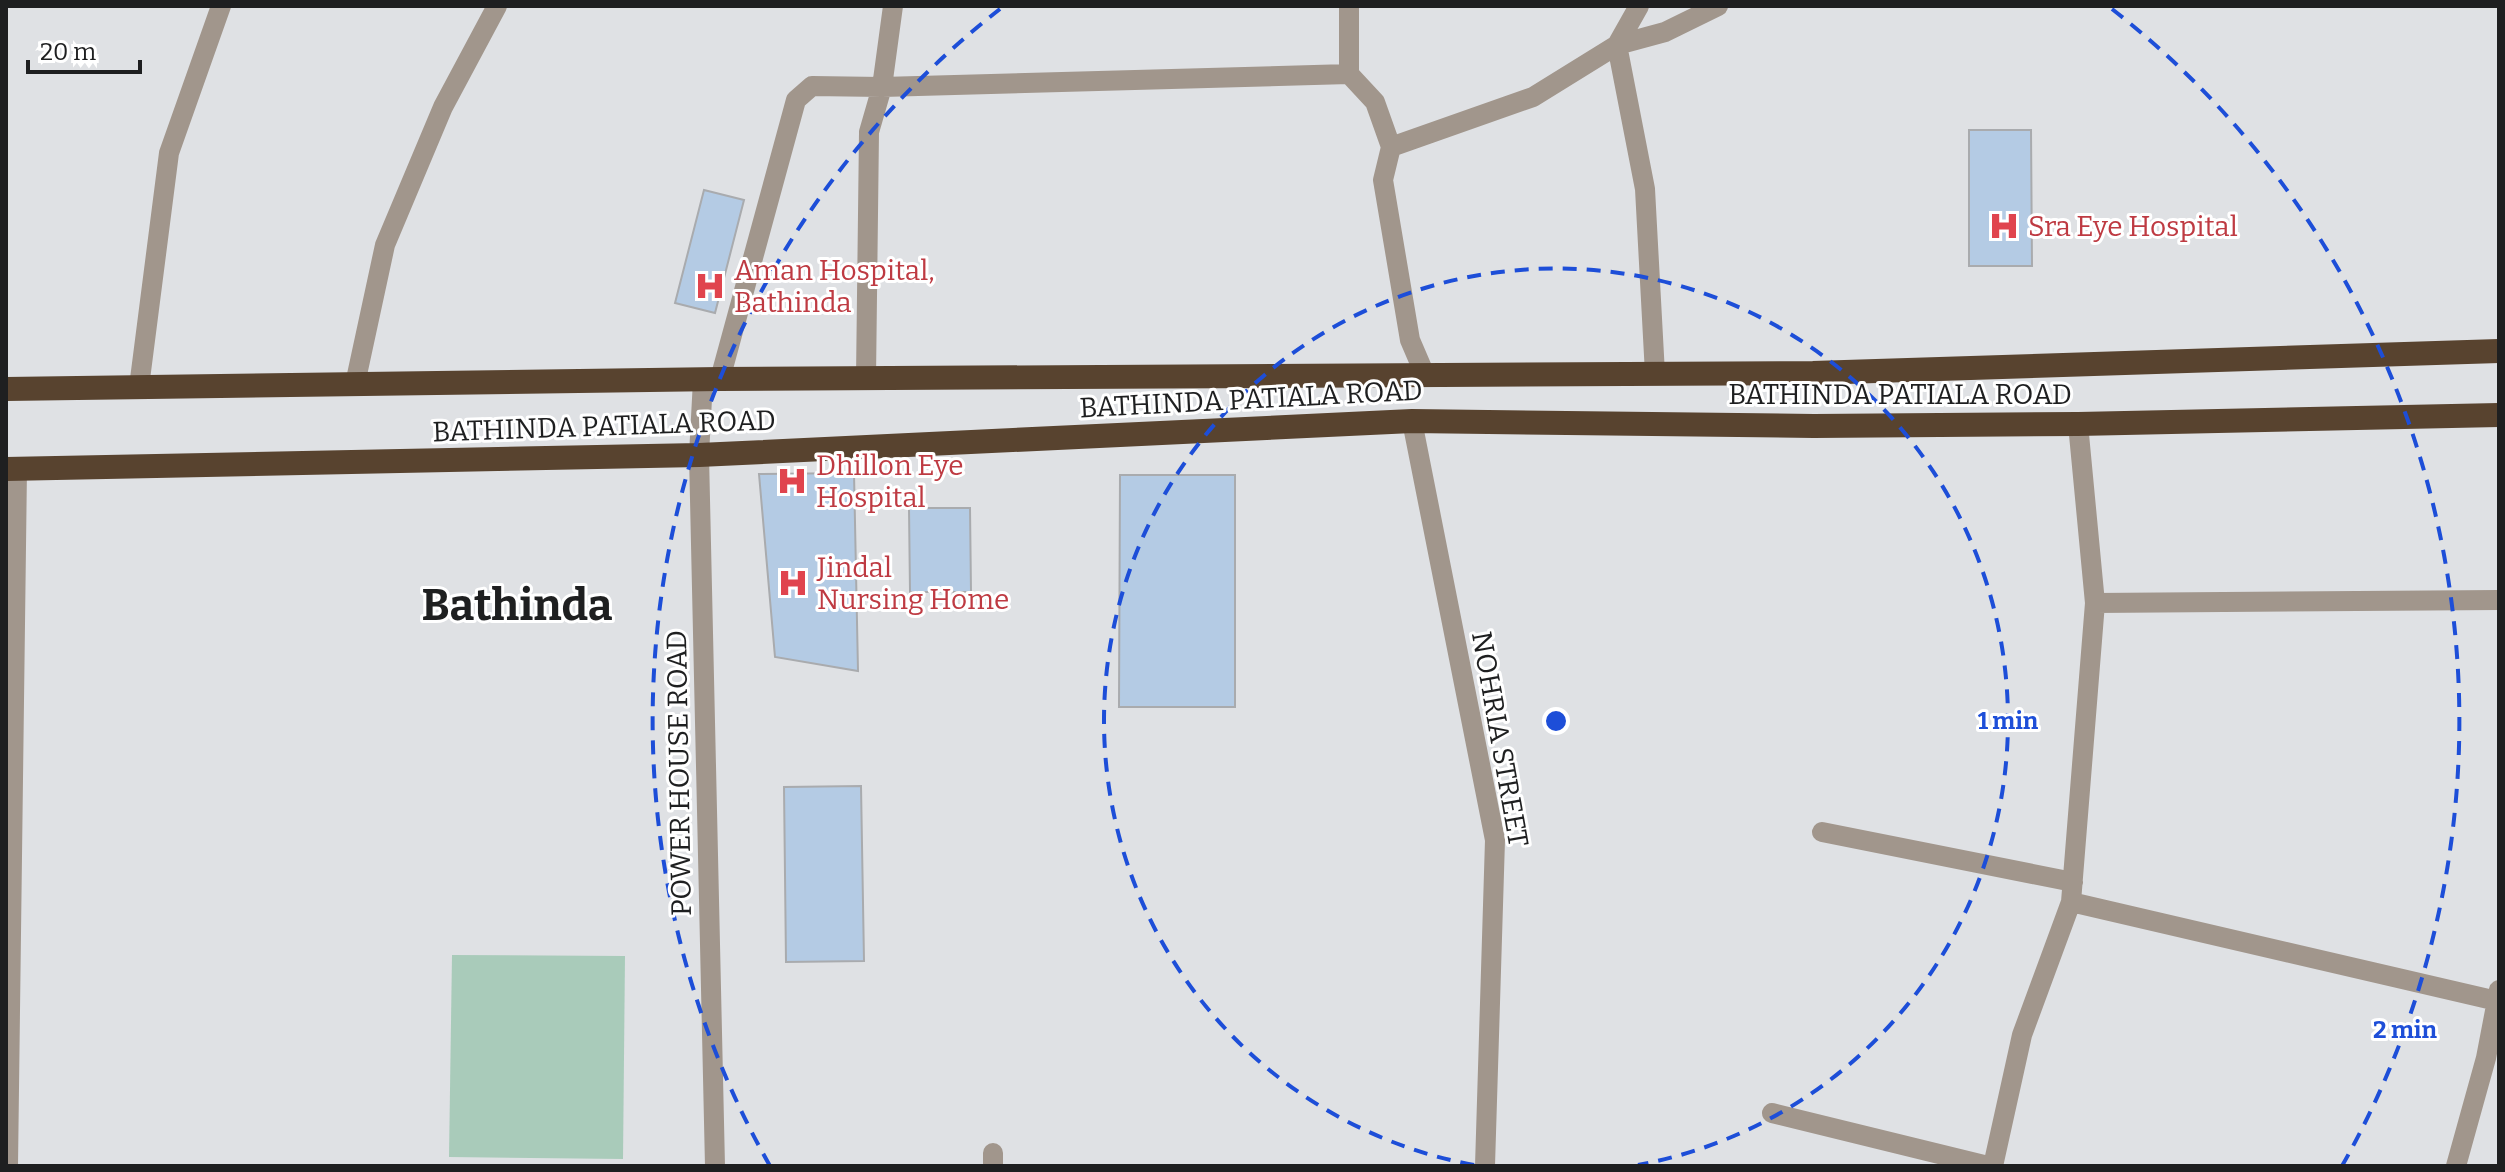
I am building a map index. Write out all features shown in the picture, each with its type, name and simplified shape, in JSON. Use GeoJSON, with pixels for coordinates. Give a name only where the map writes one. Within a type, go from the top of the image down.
{"type":"FeatureCollection","features":[{"type":"Feature","properties":{"kind":"highway"},"geometry":{"type":"LineString","coordinates":[[6,389],[712,379],[1829,373],[2499,351]]}},
{"type":"Feature","properties":{"kind":"highway","name":"BATHINDA PATIALA ROAD"},"geometry":{"type":"LineString","coordinates":[[12,469],[699,455],[1412,421],[1814,426],[2499,415]]}},
{"type":"Feature","properties":{"kind":"street"},"geometry":{"type":"LineString","coordinates":[[139,387],[169,153],[221,6]]}},
{"type":"Feature","properties":{"kind":"street"},"geometry":{"type":"LineString","coordinates":[[355,384],[385,245],[443,107],[497,6]]}},
{"type":"Feature","properties":{"kind":"street"},"geometry":{"type":"LineString","coordinates":[[866,378],[869,132],[882,87],[893,6]]}},
{"type":"Feature","properties":{"kind":"street"},"geometry":{"type":"LineString","coordinates":[[1349,6],[1349,74],[1375,102],[1391,147],[1383,180],[1410,340],[1425,375]]}},
{"type":"Feature","properties":{"kind":"street"},"geometry":{"type":"LineString","coordinates":[[1639,6],[1617,45],[1645,189],[1655,374]]}},
{"type":"Feature","properties":{"kind":"street"},"geometry":{"type":"LineString","coordinates":[[1391,147],[1533,97],[1617,45],[1665,32],[1718,6]]}},
{"type":"Feature","properties":{"kind":"street","name":"POWER HOUSE ROAD"},"geometry":{"type":"LineString","coordinates":[[715,1166],[699,455],[712,379],[796,100],[812,86],[882,87],[1349,74]]}},
{"type":"Feature","properties":{"kind":"street","name":"NOHRIA STREET"},"geometry":{"type":"LineString","coordinates":[[1412,421],[1495,840],[1485,1166]]}},
{"type":"Feature","properties":{"kind":"street"},"geometry":{"type":"LineString","coordinates":[[1772,1113],[1991,1166],[2022,1035],[2072,892],[2095,603],[2078,424]]}},
{"type":"Feature","properties":{"kind":"street"},"geometry":{"type":"LineString","coordinates":[[8,1166],[12,469]]}},
{"type":"Feature","properties":{"kind":"street"},"geometry":{"type":"LineString","coordinates":[[2095,603],[2499,600]]}},
{"type":"Feature","properties":{"kind":"street"},"geometry":{"type":"LineString","coordinates":[[1822,832],[2498,995],[2494,1040],[2456,1166]]}},
{"type":"Feature","properties":{"kind":"green space"},"geometry":{"type":"Polygon","coordinates":[[[452,955],[625,956],[623,1159],[449,1157],[452,955]]]}},
{"type":"Feature","properties":{"kind":"building"},"geometry":{"type":"Polygon","coordinates":[[[1969,130],[2031,130],[2032,266],[1969,266],[1969,130]]]}},
{"type":"Feature","properties":{"kind":"building"},"geometry":{"type":"Polygon","coordinates":[[[704,190],[744,200],[715,313],[675,303],[704,190]]]}},
{"type":"Feature","properties":{"kind":"building"},"geometry":{"type":"Polygon","coordinates":[[[854,473],[858,671],[775,657],[759,474],[854,473]]]}},
{"type":"Feature","properties":{"kind":"building"},"geometry":{"type":"Polygon","coordinates":[[[1120,475],[1235,475],[1235,707],[1119,707],[1120,475]]]}},
{"type":"Feature","properties":{"kind":"building"},"geometry":{"type":"Polygon","coordinates":[[[909,508],[970,508],[971,592],[910,592],[909,508]]]}},
{"type":"Feature","properties":{"kind":"building"},"geometry":{"type":"Polygon","coordinates":[[[861,786],[864,961],[786,962],[784,787],[861,786]]]}},
{"type":"Feature","properties":{"kind":"place","name":"Sra Eye Hospital"},"geometry":{"type":"Point","coordinates":[2004,226]}},
{"type":"Feature","properties":{"kind":"place","name":"Aman Hospital, Bathinda"},"geometry":{"type":"Point","coordinates":[710,286]}},
{"type":"Feature","properties":{"kind":"place","name":"Dhillon Eye Hospital"},"geometry":{"type":"Point","coordinates":[792,481]}},
{"type":"Feature","properties":{"kind":"place","name":"Jindal Nursing Home"},"geometry":{"type":"Point","coordinates":[793,583]}},
{"type":"Feature","properties":{"kind":"district","name":"Bathinda"},"geometry":{"type":"Point","coordinates":[517,605]}}]}
